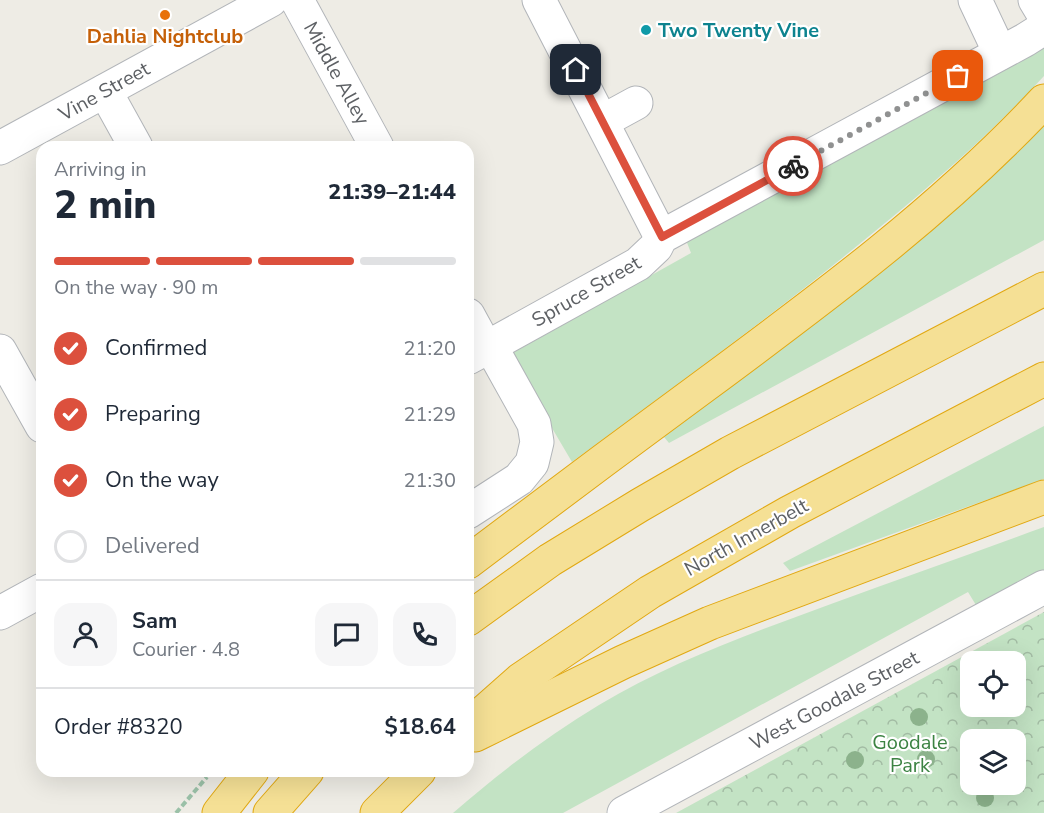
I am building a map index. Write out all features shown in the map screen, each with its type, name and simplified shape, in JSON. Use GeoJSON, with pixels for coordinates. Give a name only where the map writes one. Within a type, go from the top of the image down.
{"type":"FeatureCollection","features":[{"type":"Feature","properties":{"kind":"highway"},"geometry":{"type":"LineString","coordinates":[[474,558],[785,326],[933,209],[1008,140],[1044,101]]}},
{"type":"Feature","properties":{"kind":"highway"},"geometry":{"type":"LineString","coordinates":[[474,615],[549,560],[650,499],[741,448],[1044,289]]}},
{"type":"Feature","properties":{"kind":"highway","name":"North Innerbelt"},"geometry":{"type":"LineString","coordinates":[[474,721],[520,680],[650,592],[790,512],[1044,379]]}},
{"type":"Feature","properties":{"kind":"highway"},"geometry":{"type":"LineString","coordinates":[[474,735],[710,623],[1044,497]]}},
{"type":"Feature","properties":{"kind":"highway"},"geometry":{"type":"LineString","coordinates":[[219,813],[247,777]]}},
{"type":"Feature","properties":{"kind":"highway"},"geometry":{"type":"LineString","coordinates":[[270,813],[302,777]]}},
{"type":"Feature","properties":{"kind":"highway"},"geometry":{"type":"LineString","coordinates":[[377,813],[413,777]]}},
{"type":"Feature","properties":{"kind":"street","name":"Vine Street"},"geometry":{"type":"LineString","coordinates":[[0,148],[271,0]]}},
{"type":"Feature","properties":{"kind":"street","name":"Middle Alley"},"geometry":{"type":"LineString","coordinates":[[297,0],[374,141]]}},
{"type":"Feature","properties":{"kind":"street"},"geometry":{"type":"LineString","coordinates":[[539,0],[662,237]]}},
{"type":"Feature","properties":{"kind":"street"},"geometry":{"type":"LineString","coordinates":[[975,0],[1000,53]]}},
{"type":"Feature","properties":{"kind":"street"},"geometry":{"type":"LineString","coordinates":[[1035,0],[1044,15]]}},
{"type":"Feature","properties":{"kind":"street","name":"Spruce Street"},"geometry":{"type":"LineString","coordinates":[[481,350],[638,264],[656,247],[662,237],[1044,28]]}},
{"type":"Feature","properties":{"kind":"street"},"geometry":{"type":"LineString","coordinates":[[105,91],[133,141]]}},
{"type":"Feature","properties":{"kind":"street"},"geometry":{"type":"LineString","coordinates":[[603,121],[636,103]]}},
{"type":"Feature","properties":{"kind":"street"},"geometry":{"type":"LineString","coordinates":[[474,331],[481,350],[534,424],[537,442],[532,463],[519,479],[474,508]]}},
{"type":"Feature","properties":{"kind":"street"},"geometry":{"type":"LineString","coordinates":[[0,351],[36,415]]}},
{"type":"Feature","properties":{"kind":"street","name":"West Goodale Street"},"geometry":{"type":"LineString","coordinates":[[624,813],[1044,587]]}},
{"type":"Feature","properties":{"kind":"street"},"geometry":{"type":"LineString","coordinates":[[0,613],[36,593]]}},
{"type":"Feature","properties":{"kind":"path"},"geometry":{"type":"LineString","coordinates":[[176,813],[207,777]]}},
{"type":"Feature","properties":{"kind":"green space"},"geometry":{"type":"Polygon","coordinates":[[[1044,47],[1044,76],[999,123],[951,167],[877,230],[783,304],[572,462],[509,355],[691,253],[686,240],[1044,47]]]}},
{"type":"Feature","properties":{"kind":"green space"},"geometry":{"type":"Polygon","coordinates":[[[1044,122],[1044,240],[669,443],[664,437],[868,282],[1004,162],[1044,122]]]}},
{"type":"Feature","properties":{"kind":"green space"},"geometry":{"type":"Polygon","coordinates":[[[1044,426],[1044,479],[790,571],[783,563],[1044,426]]]}},
{"type":"Feature","properties":{"kind":"green space"},"geometry":{"type":"Polygon","coordinates":[[[1044,527],[1044,574],[979,610],[968,592],[563,813],[453,813],[505,770],[560,730],[599,705],[655,675],[712,649],[772,626],[1044,527]]]}},
{"type":"Feature","properties":{"kind":"green space","name":"Goodale Park"},"geometry":{"type":"Polygon","coordinates":[[[1044,612],[1044,813],[676,813],[960,658],[960,717],[1026,717],[1026,651],[973,651],[1044,612]]]}},
{"type":"Feature","properties":{"kind":"way so far"},"geometry":{"type":"LineString","coordinates":[[793,166],[958,76]]}},
{"type":"Feature","properties":{"kind":"place","name":"Dahlia Nightclub"},"geometry":{"type":"Point","coordinates":[165,15]}},
{"type":"Feature","properties":{"kind":"place","name":"Two Twenty Vine"},"geometry":{"type":"Point","coordinates":[646,30]}},
{"type":"Feature","properties":{"kind":"route"},"geometry":{"type":"LineString","coordinates":[[576,70],[662,237],[793,166]]}}]}
